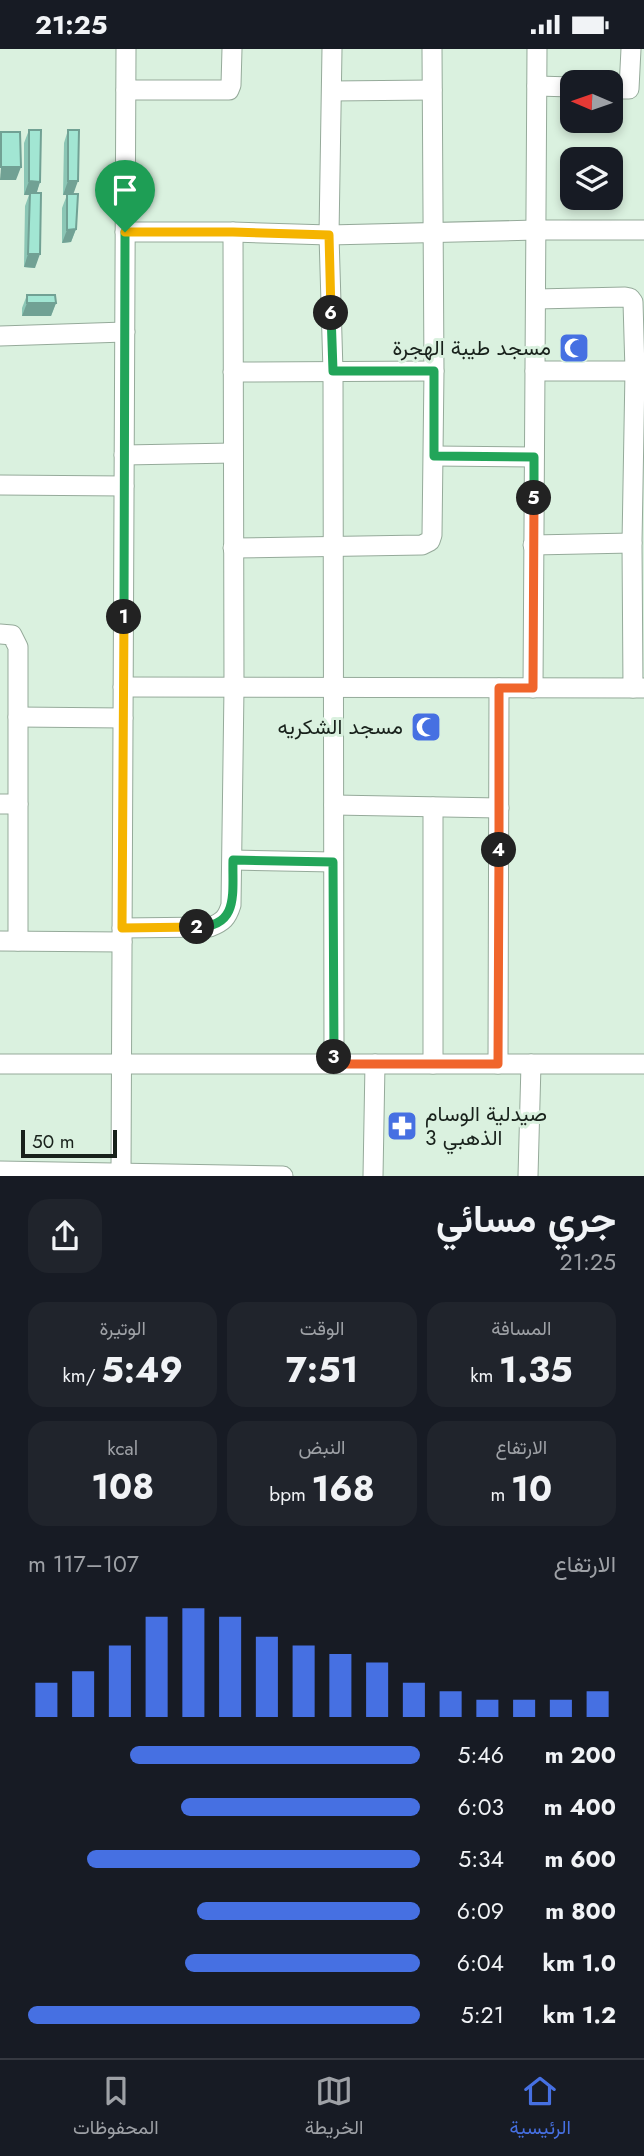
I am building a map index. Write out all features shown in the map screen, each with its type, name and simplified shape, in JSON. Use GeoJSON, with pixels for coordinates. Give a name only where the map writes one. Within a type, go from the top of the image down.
{"type":"FeatureCollection","features":[{"type":"Feature","properties":{"kind":"street"},"geometry":{"type":"LineString","coordinates":[[121,1173],[126,49]]}},
{"type":"Feature","properties":{"kind":"street"},"geometry":{"type":"LineString","coordinates":[[126,90],[229,90],[232,85],[232,49]]}},
{"type":"Feature","properties":{"kind":"street"},"geometry":{"type":"LineString","coordinates":[[332,49],[329,235],[333,371],[334,1064]]}},
{"type":"Feature","properties":{"kind":"street"},"geometry":{"type":"LineString","coordinates":[[233,548],[422,545],[430,541],[434,456],[432,49]]}},
{"type":"Feature","properties":{"kind":"street"},"geometry":{"type":"LineString","coordinates":[[533,688],[537,49]]}},
{"type":"Feature","properties":{"kind":"street"},"geometry":{"type":"LineString","coordinates":[[623,89],[629,89],[631,49]]}},
{"type":"Feature","properties":{"kind":"street"},"geometry":{"type":"LineString","coordinates":[[537,86],[560,87]]}},
{"type":"Feature","properties":{"kind":"street"},"geometry":{"type":"LineString","coordinates":[[332,91],[432,90]]}},
{"type":"Feature","properties":{"kind":"street"},"geometry":{"type":"LineString","coordinates":[[125,232],[329,235],[644,230]]}},
{"type":"Feature","properties":{"kind":"street"},"geometry":{"type":"LineString","coordinates":[[0,633],[12,635],[18,647],[18,717],[9,804],[9,941],[122,935],[210,927],[221,923],[227,917],[231,905],[233,860],[233,232]]}},
{"type":"Feature","properties":{"kind":"street"},"geometry":{"type":"LineString","coordinates":[[123,687],[638,688],[632,543],[638,459],[634,307],[630,298],[536,299]]}},
{"type":"Feature","properties":{"kind":"street"},"geometry":{"type":"LineString","coordinates":[[0,336],[125,332]]}},
{"type":"Feature","properties":{"kind":"street"},"geometry":{"type":"LineString","coordinates":[[233,372],[434,371]]}},
{"type":"Feature","properties":{"kind":"street"},"geometry":{"type":"LineString","coordinates":[[535,371],[635,371]]}},
{"type":"Feature","properties":{"kind":"street"},"geometry":{"type":"LineString","coordinates":[[124,454],[233,453]]}},
{"type":"Feature","properties":{"kind":"street"},"geometry":{"type":"LineString","coordinates":[[434,456],[534,457]]}},
{"type":"Feature","properties":{"kind":"street"},"geometry":{"type":"LineString","coordinates":[[0,485],[124,485]]}},
{"type":"Feature","properties":{"kind":"street"},"geometry":{"type":"LineString","coordinates":[[533,545],[632,543]]}},
{"type":"Feature","properties":{"kind":"street"},"geometry":{"type":"LineString","coordinates":[[498,1064],[499,688]]}},
{"type":"Feature","properties":{"kind":"street"},"geometry":{"type":"LineString","coordinates":[[18,717],[123,719]]}},
{"type":"Feature","properties":{"kind":"street"},"geometry":{"type":"LineString","coordinates":[[334,805],[499,808]]}},
{"type":"Feature","properties":{"kind":"street"},"geometry":{"type":"LineString","coordinates":[[433,807],[433,1064]]}},
{"type":"Feature","properties":{"kind":"street"},"geometry":{"type":"LineString","coordinates":[[233,860],[333,862]]}},
{"type":"Feature","properties":{"kind":"street"},"geometry":{"type":"LineString","coordinates":[[0,1064],[644,1064]]}},
{"type":"Feature","properties":{"kind":"street"},"geometry":{"type":"LineString","coordinates":[[373,1176],[375,1064]]}},
{"type":"Feature","properties":{"kind":"street"},"geometry":{"type":"LineString","coordinates":[[528,1176],[531,1064]]}},
{"type":"Feature","properties":{"kind":"street"},"geometry":{"type":"LineString","coordinates":[[0,1171],[283,1176]]}},
{"type":"Feature","properties":{"kind":"building"},"geometry":{"type":"Polygon","coordinates":[[[29,130],[41,130],[40,182],[29,181],[29,130]]]}},
{"type":"Feature","properties":{"kind":"building"},"geometry":{"type":"Polygon","coordinates":[[[68,130],[79,130],[78,181],[68,181],[68,130]]]}},
{"type":"Feature","properties":{"kind":"building"},"geometry":{"type":"Polygon","coordinates":[[[1,132],[20,132],[21,167],[1,167],[1,132]]]}},
{"type":"Feature","properties":{"kind":"building"},"geometry":{"type":"Polygon","coordinates":[[[30,193],[41,193],[40,254],[28,254],[30,193]]]}},
{"type":"Feature","properties":{"kind":"building"},"geometry":{"type":"Polygon","coordinates":[[[67,194],[78,194],[76,229],[67,230],[67,194]]]}},
{"type":"Feature","properties":{"kind":"building"},"geometry":{"type":"Polygon","coordinates":[[[27,295],[55,295],[56,303],[27,303],[27,295]]]}},
{"type":"Feature","properties":{"kind":"place","name":"مسجد طيبة الهجرة"},"geometry":{"type":"Point","coordinates":[574,348]}},
{"type":"Feature","properties":{"kind":"place","name":"مسجد الشكريه"},"geometry":{"type":"Point","coordinates":[426,727]}},
{"type":"Feature","properties":{"kind":"place","name":"صيدلية الوسام الذهبي 3"},"geometry":{"type":"Point","coordinates":[402,1126]}},
{"type":"Feature","properties":{"kind":"route"},"geometry":{"type":"LineString","coordinates":[[125,232],[329,235],[333,371],[434,371],[434,456],[534,457],[533,688],[499,688],[498,1064],[334,1064],[333,862],[233,860],[231,905],[227,917],[221,923],[210,927],[122,928],[125,232]]}}]}
